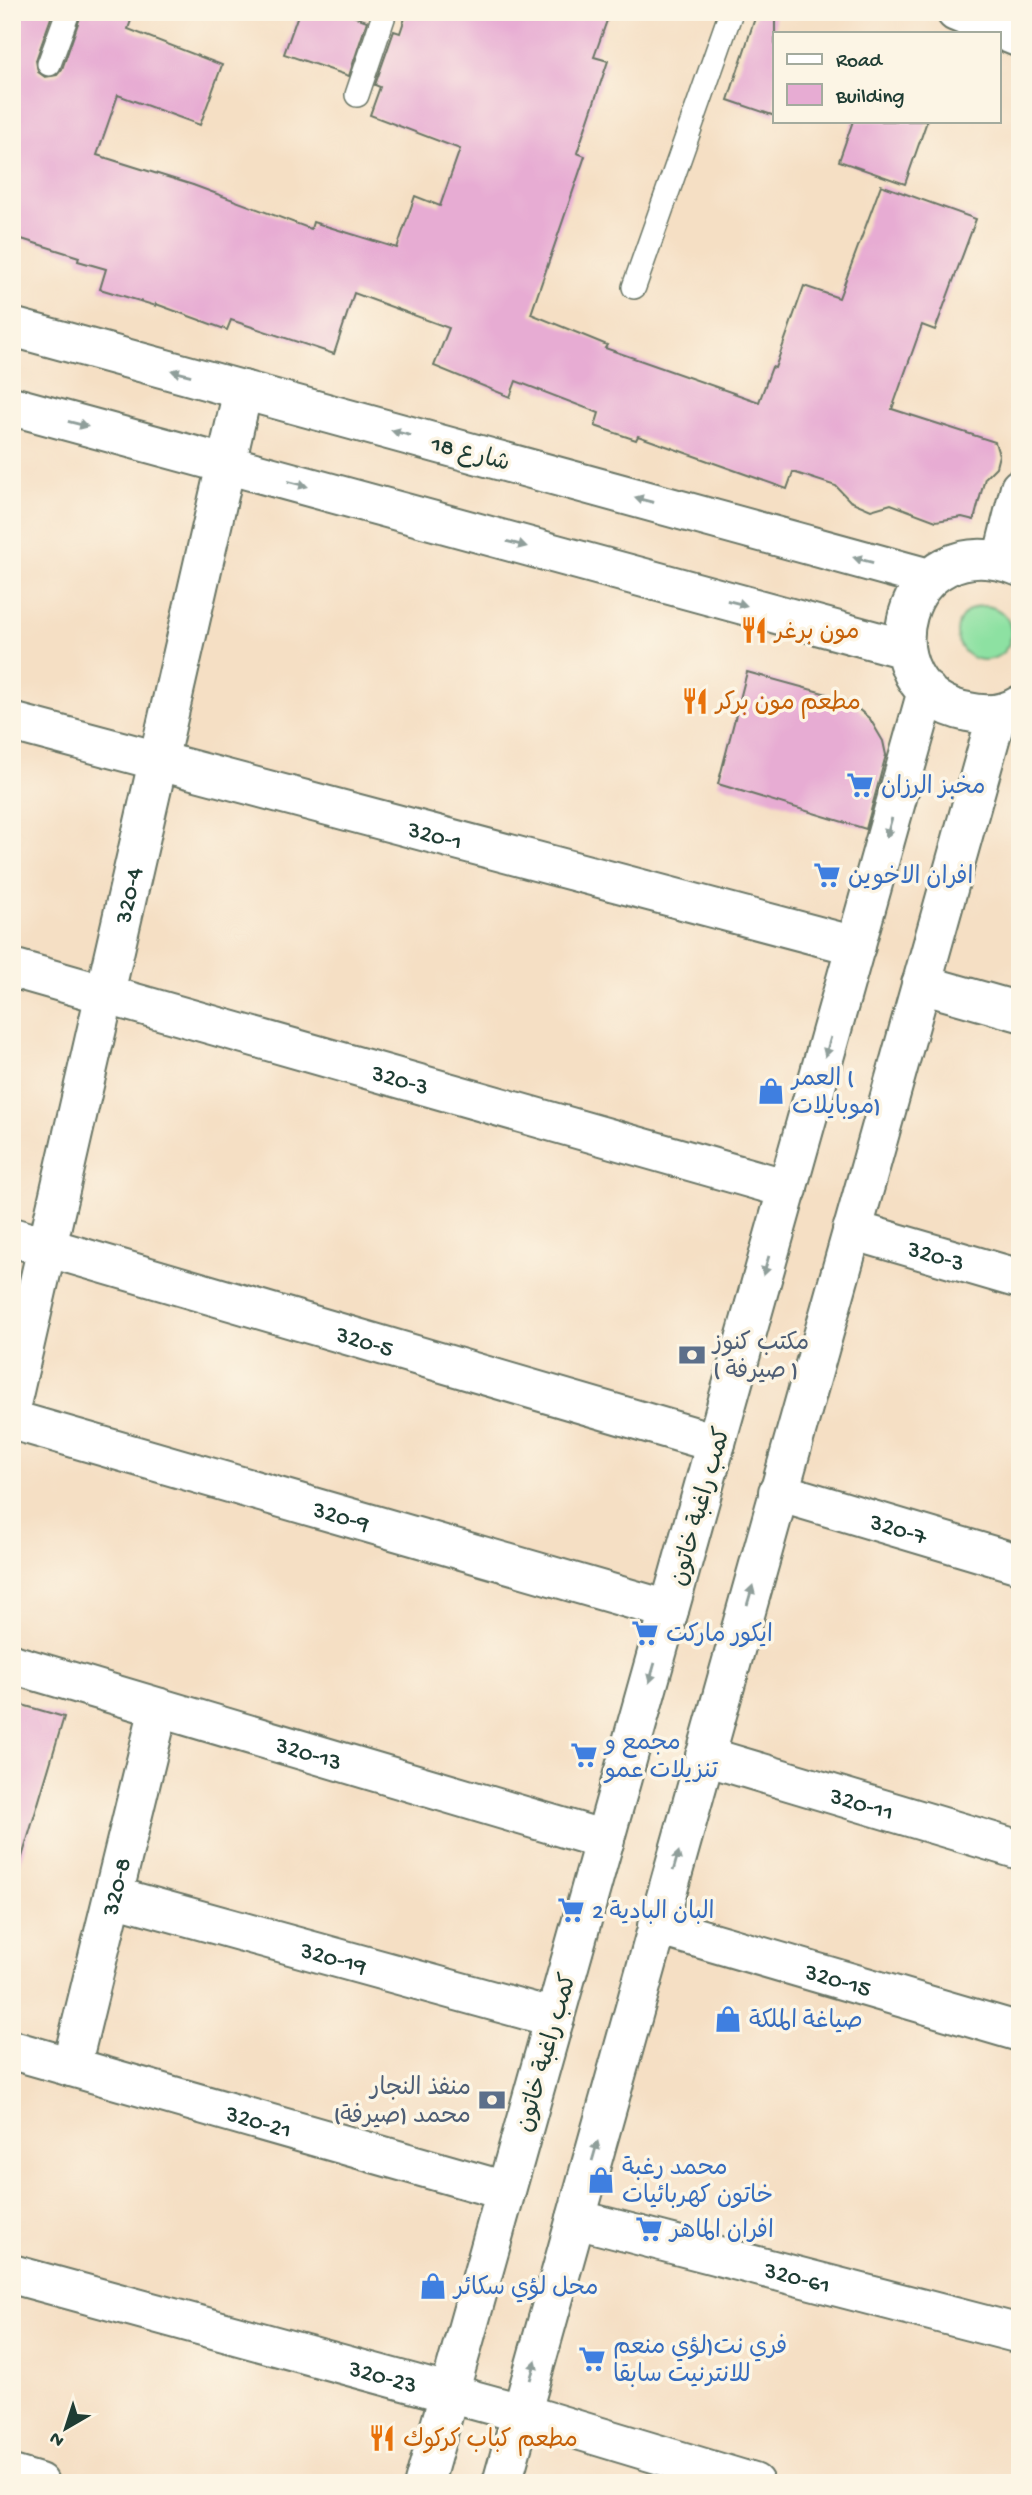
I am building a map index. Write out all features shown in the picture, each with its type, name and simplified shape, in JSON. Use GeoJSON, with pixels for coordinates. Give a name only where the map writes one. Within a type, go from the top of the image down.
{"type":"FeatureCollection","features":[{"type":"Feature","properties":{"kind":"street"},"geometry":{"type":"LineString","coordinates":[[956,12],[1020,38]]}},
{"type":"Feature","properties":{"kind":"street","name":"شارع 18"},"geometry":{"type":"LineString","coordinates":[[12,327],[929,578]]}},
{"type":"Feature","properties":{"kind":"street","name":"320-4"},"geometry":{"type":"LineString","coordinates":[[12,1400],[30,1242],[105,994],[243,390]]}},
{"type":"Feature","properties":{"kind":"street"},"geometry":{"type":"LineString","coordinates":[[12,406],[905,649]]}},
{"type":"Feature","properties":{"kind":"street"},"geometry":{"type":"LineString","coordinates":[[502,2483],[921,984],[1008,709],[978,714],[960,711],[942,703],[927,691],[917,679],[905,649],[904,629],[908,611],[929,578],[945,567],[964,559],[983,557],[1011,563],[1020,488]]}},
{"type":"Feature","properties":{"kind":"street","name":"كمب راغبة خاتون"},"geometry":{"type":"LineString","coordinates":[[424,2483],[927,691]]}},
{"type":"Feature","properties":{"kind":"street","name":"320-1"},"geometry":{"type":"LineString","coordinates":[[12,722],[856,946]]}},
{"type":"Feature","properties":{"kind":"street","name":"320-3"},"geometry":{"type":"LineString","coordinates":[[12,968],[788,1189]]}},
{"type":"Feature","properties":{"kind":"street"},"geometry":{"type":"LineString","coordinates":[[921,984],[1020,1012]]}},
{"type":"Feature","properties":{"kind":"street","name":"320-3"},"geometry":{"type":"LineString","coordinates":[[852,1230],[1020,1279]]}},
{"type":"Feature","properties":{"kind":"street","name":"320-5"},"geometry":{"type":"LineString","coordinates":[[30,1242],[716,1443]]}},
{"type":"Feature","properties":{"kind":"street","name":"320-9"},"geometry":{"type":"LineString","coordinates":[[12,1420],[670,1610]]}},
{"type":"Feature","properties":{"kind":"street","name":"320-7"},"geometry":{"type":"LineString","coordinates":[[778,1492],[1020,1564]]}},
{"type":"Feature","properties":{"kind":"street","name":"320-13"},"geometry":{"type":"LineString","coordinates":[[12,1664],[605,1840]]}},
{"type":"Feature","properties":{"kind":"street","name":"320-8"},"geometry":{"type":"LineString","coordinates":[[71,2067],[159,1708]]}},
{"type":"Feature","properties":{"kind":"street","name":"320-11"},"geometry":{"type":"LineString","coordinates":[[705,1756],[1020,1850]]}},
{"type":"Feature","properties":{"kind":"street","name":"320-19"},"geometry":{"type":"LineString","coordinates":[[113,1896],[555,2018]]}},
{"type":"Feature","properties":{"kind":"street","name":"320-15"},"geometry":{"type":"LineString","coordinates":[[657,1926],[1020,2032]]}},
{"type":"Feature","properties":{"kind":"street","name":"320-21"},"geometry":{"type":"LineString","coordinates":[[12,2050],[506,2191]]}},
{"type":"Feature","properties":{"kind":"street","name":"320-61"},"geometry":{"type":"LineString","coordinates":[[576,2218],[1020,2334]]}},
{"type":"Feature","properties":{"kind":"street","name":"320-23"},"geometry":{"type":"LineString","coordinates":[[12,2274],[450,2393],[754,2483]]}},
{"type":"Feature","properties":{"kind":"street"},"geometry":{"type":"LineString","coordinates":[[12,2475],[39,2483]]}},
{"type":"Feature","properties":{"kind":"lane"},"geometry":{"type":"LineString","coordinates":[[49,64],[68,12]]}},
{"type":"Feature","properties":{"kind":"lane"},"geometry":{"type":"LineString","coordinates":[[357,95],[385,12]]}},
{"type":"Feature","properties":{"kind":"lane"},"geometry":{"type":"LineString","coordinates":[[634,287],[730,12]]}},
{"type":"Feature","properties":{"kind":"green space"},"geometry":{"type":"Polygon","coordinates":[[[984,606],[1003,614],[1011,633],[1003,652],[984,660],[965,652],[957,633],[965,614],[984,606]]]}},
{"type":"Feature","properties":{"kind":"building"},"geometry":{"type":"Polygon","coordinates":[[[12,12],[53,12],[36,60],[38,72],[45,77],[57,75],[62,69],[82,12],[134,12],[128,29],[222,65],[200,125],[118,95],[97,155],[193,185],[311,229],[313,222],[397,248],[415,196],[440,206],[460,149],[370,115],[380,87],[375,85],[394,31],[400,33],[407,12],[610,12],[594,57],[608,61],[577,153],[585,156],[531,314],[607,345],[605,348],[759,402],[772,367],[775,368],[804,286],[839,298],[881,185],[976,219],[935,330],[922,325],[892,409],[995,442],[999,455],[996,467],[985,478],[974,520],[962,517],[936,521],[891,504],[871,510],[850,501],[836,486],[793,472],[787,489],[638,436],[636,440],[595,426],[599,413],[516,381],[510,397],[434,366],[449,328],[354,293],[334,354],[231,320],[227,330],[156,304],[100,289],[106,269],[78,261],[79,257],[12,236],[12,12]]]}},
{"type":"Feature","properties":{"kind":"building"},"geometry":{"type":"Polygon","coordinates":[[[299,12],[342,12],[367,21],[349,76],[284,54],[299,12]]]}},
{"type":"Feature","properties":{"kind":"building"},"geometry":{"type":"Polygon","coordinates":[[[757,12],[775,12],[773,115],[728,100],[757,12]]]}},
{"type":"Feature","properties":{"kind":"building"},"geometry":{"type":"Polygon","coordinates":[[[853,122],[927,122],[905,184],[839,161],[853,122]]]}},
{"type":"Feature","properties":{"kind":"building"},"geometry":{"type":"Polygon","coordinates":[[[747,672],[851,703],[870,719],[883,741],[886,755],[866,829],[718,784],[747,672]]]}},
{"type":"Feature","properties":{"kind":"building"},"geometry":{"type":"Polygon","coordinates":[[[12,1702],[64,1717],[20,1864],[12,1863],[12,1702]]]}},
{"type":"Feature","properties":{"kind":"place","name":"مون برغر"},"geometry":{"type":"Point","coordinates":[754,630]}},
{"type":"Feature","properties":{"kind":"place","name":"مطعم مون بركر"},"geometry":{"type":"Point","coordinates":[695,701]}},
{"type":"Feature","properties":{"kind":"place","name":"مخبز الرزان"},"geometry":{"type":"Point","coordinates":[860,785]}},
{"type":"Feature","properties":{"kind":"place","name":"افران الاخوين"},"geometry":{"type":"Point","coordinates":[827,875]}},
{"type":"Feature","properties":{"kind":"place","name":"العمر ( موبايلات)"},"geometry":{"type":"Point","coordinates":[771,1091]}},
{"type":"Feature","properties":{"kind":"place","name":"مكتب كنوز ( صيرفة )"},"geometry":{"type":"Point","coordinates":[692,1355]}},
{"type":"Feature","properties":{"kind":"place","name":"ايكور ماركت"},"geometry":{"type":"Point","coordinates":[645,1633]}},
{"type":"Feature","properties":{"kind":"place","name":"مجمع و تنزيلات عمو"},"geometry":{"type":"Point","coordinates":[584,1755]}},
{"type":"Feature","properties":{"kind":"place","name":"البان البادية 2"},"geometry":{"type":"Point","coordinates":[571,1910]}},
{"type":"Feature","properties":{"kind":"place","name":"صياغة الملكة"},"geometry":{"type":"Point","coordinates":[728,2019]}},
{"type":"Feature","properties":{"kind":"place","name":"منفذ النجار محمد (صيرفة)"},"geometry":{"type":"Point","coordinates":[492,2100]}},
{"type":"Feature","properties":{"kind":"place","name":"محمد رغبة خاتون كهربائيات"},"geometry":{"type":"Point","coordinates":[601,2180]}},
{"type":"Feature","properties":{"kind":"place","name":"افران الماهر"},"geometry":{"type":"Point","coordinates":[649,2229]}},
{"type":"Feature","properties":{"kind":"place","name":"محل لؤي سكائر"},"geometry":{"type":"Point","coordinates":[433,2286]}},
{"type":"Feature","properties":{"kind":"place","name":"فري نت(لؤي منعم للانترنيت سابقا"},"geometry":{"type":"Point","coordinates":[592,2359]}},
{"type":"Feature","properties":{"kind":"place","name":"مطعم كباب كركوك"},"geometry":{"type":"Point","coordinates":[382,2438]}}]}
